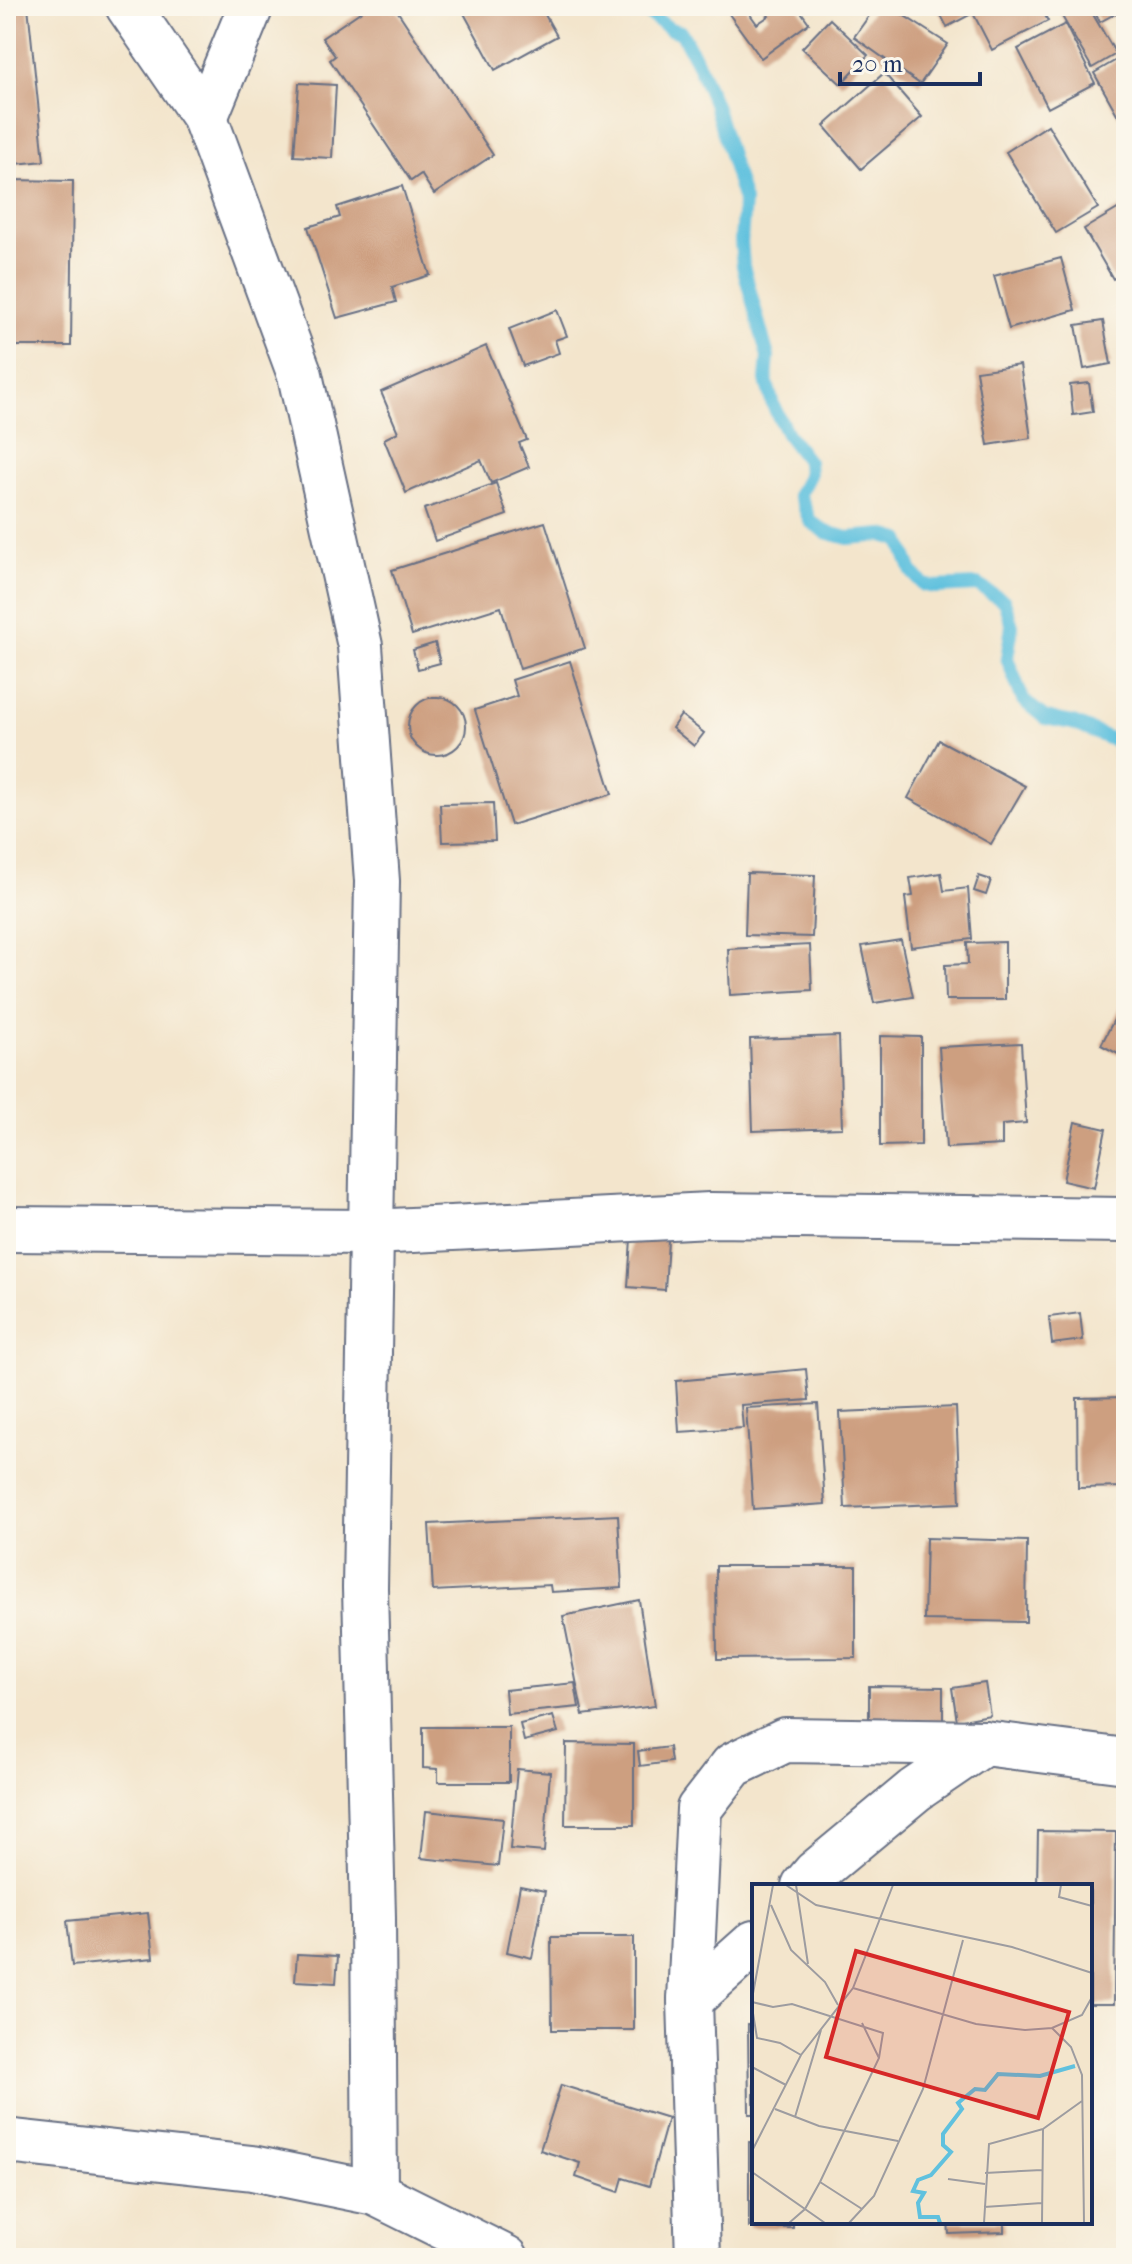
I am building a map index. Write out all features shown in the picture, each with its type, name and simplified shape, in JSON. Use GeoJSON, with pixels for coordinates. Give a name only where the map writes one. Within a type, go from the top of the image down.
{"type":"FeatureCollection","features":[{"type":"Feature","properties":{"kind":"street"},"geometry":{"type":"LineString","coordinates":[[128,6],[205,118],[300,375],[360,646],[377,881],[365,1588],[373,1917],[375,2193]]}},
{"type":"Feature","properties":{"kind":"street"},"geometry":{"type":"LineString","coordinates":[[205,118],[251,6]]}},
{"type":"Feature","properties":{"kind":"street"},"geometry":{"type":"LineString","coordinates":[[6,1229],[372,1232],[710,1215],[1126,1220]]}},
{"type":"Feature","properties":{"kind":"street"},"geometry":{"type":"LineString","coordinates":[[698,2258],[690,2000],[699,1809],[733,1765],[785,1740],[984,1743],[1126,1761]]}},
{"type":"Feature","properties":{"kind":"street"},"geometry":{"type":"LineString","coordinates":[[806,1884],[915,1790],[984,1743]]}},
{"type":"Feature","properties":{"kind":"street"},"geometry":{"type":"LineString","coordinates":[[690,2000],[752,1945]]}},
{"type":"Feature","properties":{"kind":"street"},"geometry":{"type":"LineString","coordinates":[[6,2141],[252,2168],[375,2193],[506,2258]]}},
{"type":"Feature","properties":{"kind":"building"},"geometry":{"type":"Polygon","coordinates":[[[6,6],[28,6],[44,161],[6,165],[6,6]]]}},
{"type":"Feature","properties":{"kind":"building"},"geometry":{"type":"Polygon","coordinates":[[[369,6],[394,6],[493,155],[434,194],[421,174],[411,181],[330,60],[335,56],[322,38],[369,6]]]}},
{"type":"Feature","properties":{"kind":"building"},"geometry":{"type":"Polygon","coordinates":[[[460,6],[540,6],[557,36],[495,70],[460,6]]]}},
{"type":"Feature","properties":{"kind":"building"},"geometry":{"type":"Polygon","coordinates":[[[744,6],[757,24],[769,16],[761,6],[797,6],[809,23],[761,58],[729,14],[744,6]]]}},
{"type":"Feature","properties":{"kind":"building"},"geometry":{"type":"Polygon","coordinates":[[[876,6],[889,6],[948,44],[920,84],[854,37],[876,6]]]}},
{"type":"Feature","properties":{"kind":"building"},"geometry":{"type":"Polygon","coordinates":[[[936,6],[1040,6],[1048,21],[992,50],[973,13],[947,27],[936,6]]]}},
{"type":"Feature","properties":{"kind":"building"},"geometry":{"type":"Polygon","coordinates":[[[1073,6],[1088,6],[1116,54],[1092,68],[1060,13],[1073,6]]]}},
{"type":"Feature","properties":{"kind":"building"},"geometry":{"type":"Polygon","coordinates":[[[1091,6],[1115,6],[1118,12],[1100,22],[1091,6]]]}},
{"type":"Feature","properties":{"kind":"building"},"geometry":{"type":"Polygon","coordinates":[[[830,19],[868,55],[841,84],[802,48],[830,19]]]}},
{"type":"Feature","properties":{"kind":"building"},"geometry":{"type":"Polygon","coordinates":[[[1065,24],[1095,83],[1048,108],[1018,49],[1065,24]]]}},
{"type":"Feature","properties":{"kind":"building"},"geometry":{"type":"Polygon","coordinates":[[[1120,58],[1126,69],[1126,130],[1094,73],[1120,58]]]}},
{"type":"Feature","properties":{"kind":"building"},"geometry":{"type":"Polygon","coordinates":[[[884,73],[922,117],[861,169],[824,126],[884,73]]]}},
{"type":"Feature","properties":{"kind":"building"},"geometry":{"type":"Polygon","coordinates":[[[299,83],[336,85],[332,158],[294,156],[299,83]]]}},
{"type":"Feature","properties":{"kind":"building"},"geometry":{"type":"Polygon","coordinates":[[[1048,125],[1098,208],[1056,233],[1006,152],[1048,125]]]}},
{"type":"Feature","properties":{"kind":"building"},"geometry":{"type":"Polygon","coordinates":[[[6,180],[73,181],[71,346],[6,346],[6,180]]]}},
{"type":"Feature","properties":{"kind":"building"},"geometry":{"type":"Polygon","coordinates":[[[402,186],[430,275],[392,287],[396,302],[337,318],[308,227],[340,217],[337,207],[402,186]]]}},
{"type":"Feature","properties":{"kind":"building"},"geometry":{"type":"Polygon","coordinates":[[[1126,204],[1126,272],[1113,279],[1084,229],[1126,204]]]}},
{"type":"Feature","properties":{"kind":"building"},"geometry":{"type":"Polygon","coordinates":[[[1061,258],[1075,310],[1009,329],[994,276],[1061,258]]]}},
{"type":"Feature","properties":{"kind":"building"},"geometry":{"type":"Polygon","coordinates":[[[557,310],[567,336],[555,340],[559,353],[523,366],[509,329],[557,310]]]}},
{"type":"Feature","properties":{"kind":"building"},"geometry":{"type":"Polygon","coordinates":[[[1103,321],[1111,364],[1084,369],[1076,325],[1103,321]]]}},
{"type":"Feature","properties":{"kind":"building"},"geometry":{"type":"Polygon","coordinates":[[[486,346],[527,440],[519,443],[529,467],[491,483],[481,460],[406,493],[384,439],[398,432],[381,392],[486,346]]]}},
{"type":"Feature","properties":{"kind":"building"},"geometry":{"type":"Polygon","coordinates":[[[1020,365],[1031,438],[988,445],[976,371],[1020,365]]]}},
{"type":"Feature","properties":{"kind":"building"},"geometry":{"type":"Polygon","coordinates":[[[1089,383],[1093,412],[1073,415],[1070,385],[1089,383]]]}},
{"type":"Feature","properties":{"kind":"building"},"geometry":{"type":"Polygon","coordinates":[[[496,483],[507,515],[435,541],[424,509],[496,483]]]}},
{"type":"Feature","properties":{"kind":"building"},"geometry":{"type":"Polygon","coordinates":[[[545,522],[585,648],[520,669],[501,607],[412,635],[392,570],[545,522]]]}},
{"type":"Feature","properties":{"kind":"building"},"geometry":{"type":"Polygon","coordinates":[[[435,643],[440,663],[418,669],[413,650],[435,643]]]}},
{"type":"Feature","properties":{"kind":"building"},"geometry":{"type":"Polygon","coordinates":[[[570,661],[612,794],[511,825],[475,710],[517,696],[512,680],[570,661]]]}},
{"type":"Feature","properties":{"kind":"building"},"geometry":{"type":"Polygon","coordinates":[[[437,697],[448,699],[457,706],[464,715],[464,737],[457,746],[448,753],[437,755],[426,753],[417,746],[410,737],[408,726],[410,715],[417,706],[426,699],[437,697]]]}},
{"type":"Feature","properties":{"kind":"building"},"geometry":{"type":"Polygon","coordinates":[[[681,715],[704,733],[694,746],[672,728],[681,715]]]}},
{"type":"Feature","properties":{"kind":"building"},"geometry":{"type":"Polygon","coordinates":[[[939,740],[1025,786],[991,844],[908,798],[939,740]]]}},
{"type":"Feature","properties":{"kind":"building"},"geometry":{"type":"Polygon","coordinates":[[[493,803],[495,841],[442,842],[440,804],[493,803]]]}},
{"type":"Feature","properties":{"kind":"building"},"geometry":{"type":"Polygon","coordinates":[[[747,873],[815,875],[812,937],[745,935],[747,873]]]}},
{"type":"Feature","properties":{"kind":"building"},"geometry":{"type":"Polygon","coordinates":[[[941,873],[944,891],[968,888],[972,939],[911,947],[905,897],[913,896],[910,878],[941,873]]]}},
{"type":"Feature","properties":{"kind":"building"},"geometry":{"type":"Polygon","coordinates":[[[979,876],[991,880],[986,895],[974,891],[979,876]]]}},
{"type":"Feature","properties":{"kind":"building"},"geometry":{"type":"Polygon","coordinates":[[[901,940],[913,997],[874,1003],[862,946],[901,940]]]}},
{"type":"Feature","properties":{"kind":"building"},"geometry":{"type":"Polygon","coordinates":[[[1005,942],[1005,1000],[946,1000],[945,965],[968,964],[967,943],[1005,942]]]}},
{"type":"Feature","properties":{"kind":"building"},"geometry":{"type":"Polygon","coordinates":[[[810,945],[812,990],[730,995],[728,949],[810,945]]]}},
{"type":"Feature","properties":{"kind":"building"},"geometry":{"type":"Polygon","coordinates":[[[1123,1002],[1126,1003],[1126,1058],[1101,1045],[1123,1002]]]}},
{"type":"Feature","properties":{"kind":"building"},"geometry":{"type":"Polygon","coordinates":[[[839,1036],[842,1128],[753,1131],[750,1039],[839,1036]]]}},
{"type":"Feature","properties":{"kind":"building"},"geometry":{"type":"Polygon","coordinates":[[[880,1036],[921,1037],[921,1145],[880,1146],[880,1036]]]}},
{"type":"Feature","properties":{"kind":"building"},"geometry":{"type":"Polygon","coordinates":[[[1021,1043],[1026,1123],[1002,1125],[1002,1145],[946,1148],[939,1047],[1021,1043]]]}},
{"type":"Feature","properties":{"kind":"building"},"geometry":{"type":"Polygon","coordinates":[[[1075,1122],[1106,1129],[1094,1188],[1063,1181],[1075,1122]]]}},
{"type":"Feature","properties":{"kind":"building"},"geometry":{"type":"Polygon","coordinates":[[[631,1238],[668,1240],[665,1290],[628,1287],[631,1238]]]}},
{"type":"Feature","properties":{"kind":"building"},"geometry":{"type":"Polygon","coordinates":[[[1080,1313],[1083,1340],[1052,1344],[1049,1317],[1080,1313]]]}},
{"type":"Feature","properties":{"kind":"building"},"geometry":{"type":"Polygon","coordinates":[[[806,1369],[809,1400],[741,1405],[743,1428],[679,1432],[676,1381],[806,1369]]]}},
{"type":"Feature","properties":{"kind":"building"},"geometry":{"type":"Polygon","coordinates":[[[1126,1397],[1126,1487],[1078,1488],[1077,1398],[1126,1397]]]}},
{"type":"Feature","properties":{"kind":"building"},"geometry":{"type":"Polygon","coordinates":[[[818,1404],[825,1504],[753,1509],[746,1408],[818,1404]]]}},
{"type":"Feature","properties":{"kind":"building"},"geometry":{"type":"Polygon","coordinates":[[[956,1407],[960,1503],[845,1508],[840,1412],[956,1407]]]}},
{"type":"Feature","properties":{"kind":"building"},"geometry":{"type":"Polygon","coordinates":[[[618,1515],[622,1588],[551,1592],[550,1585],[433,1591],[429,1524],[618,1515]]]}},
{"type":"Feature","properties":{"kind":"building"},"geometry":{"type":"Polygon","coordinates":[[[926,1538],[1027,1541],[1026,1622],[924,1620],[926,1538]]]}},
{"type":"Feature","properties":{"kind":"building"},"geometry":{"type":"Polygon","coordinates":[[[716,1566],[856,1566],[856,1658],[717,1659],[716,1566]]]}},
{"type":"Feature","properties":{"kind":"building"},"geometry":{"type":"Polygon","coordinates":[[[639,1600],[655,1706],[583,1715],[563,1616],[639,1600]]]}},
{"type":"Feature","properties":{"kind":"building"},"geometry":{"type":"Polygon","coordinates":[[[575,1683],[579,1707],[507,1714],[505,1690],[575,1683]]]}},
{"type":"Feature","properties":{"kind":"building"},"geometry":{"type":"Polygon","coordinates":[[[985,1683],[990,1715],[957,1721],[952,1688],[985,1683]]]}},
{"type":"Feature","properties":{"kind":"building"},"geometry":{"type":"Polygon","coordinates":[[[869,1686],[943,1687],[943,1721],[869,1720],[869,1686]]]}},
{"type":"Feature","properties":{"kind":"building"},"geometry":{"type":"Polygon","coordinates":[[[553,1716],[558,1732],[524,1741],[520,1724],[553,1716]]]}},
{"type":"Feature","properties":{"kind":"building"},"geometry":{"type":"Polygon","coordinates":[[[423,1727],[509,1727],[509,1782],[438,1782],[438,1769],[423,1768],[423,1727]]]}},
{"type":"Feature","properties":{"kind":"building"},"geometry":{"type":"Polygon","coordinates":[[[566,1743],[634,1744],[634,1825],[565,1825],[566,1743]]]}},
{"type":"Feature","properties":{"kind":"building"},"geometry":{"type":"Polygon","coordinates":[[[669,1747],[671,1762],[640,1766],[638,1751],[669,1747]]]}},
{"type":"Feature","properties":{"kind":"building"},"geometry":{"type":"Polygon","coordinates":[[[517,1769],[550,1772],[544,1852],[510,1849],[517,1769]]]}},
{"type":"Feature","properties":{"kind":"building"},"geometry":{"type":"Polygon","coordinates":[[[426,1811],[503,1819],[498,1866],[421,1858],[426,1811]]]}},
{"type":"Feature","properties":{"kind":"building"},"geometry":{"type":"Polygon","coordinates":[[[1038,1831],[1116,1832],[1114,2004],[1092,2004],[1092,1884],[1037,1884],[1038,1831]]]}},
{"type":"Feature","properties":{"kind":"building"},"geometry":{"type":"Polygon","coordinates":[[[520,1886],[545,1891],[532,1958],[507,1952],[520,1886]]]}},
{"type":"Feature","properties":{"kind":"building"},"geometry":{"type":"Polygon","coordinates":[[[148,1913],[153,1958],[72,1966],[67,1921],[148,1913]]]}},
{"type":"Feature","properties":{"kind":"building"},"geometry":{"type":"Polygon","coordinates":[[[551,1937],[634,1937],[634,2030],[552,2030],[551,1937]]]}},
{"type":"Feature","properties":{"kind":"building"},"geometry":{"type":"Polygon","coordinates":[[[297,1954],[338,1956],[336,1983],[295,1981],[297,1954]]]}},
{"type":"Feature","properties":{"kind":"building"},"geometry":{"type":"Polygon","coordinates":[[[748,2024],[752,2024],[752,2114],[749,2114],[748,2024]]]}},
{"type":"Feature","properties":{"kind":"building"},"geometry":{"type":"Polygon","coordinates":[[[561,2085],[668,2118],[649,2186],[623,2178],[619,2192],[576,2177],[580,2163],[540,2150],[561,2085]]]}},
{"type":"Feature","properties":{"kind":"building"},"geometry":{"type":"Polygon","coordinates":[[[749,2142],[752,2142],[752,2224],[793,2224],[793,2228],[749,2227],[749,2142]]]}},
{"type":"Feature","properties":{"kind":"building"},"geometry":{"type":"Polygon","coordinates":[[[948,2224],[1004,2224],[1004,2232],[949,2234],[948,2224]]]}},
{"type":"Feature","properties":{"kind":"waterway"},"geometry":{"type":"LineString","coordinates":[[638,6],[670,29],[681,32],[715,105],[744,201],[743,266],[768,357],[766,380],[773,405],[787,434],[808,462],[809,475],[799,494],[810,521],[825,532],[848,538],[883,535],[900,540],[912,572],[924,585],[977,585],[1004,601],[1012,626],[1007,658],[1023,700],[1045,718],[1073,723],[1120,743],[1126,749]]}}]}
